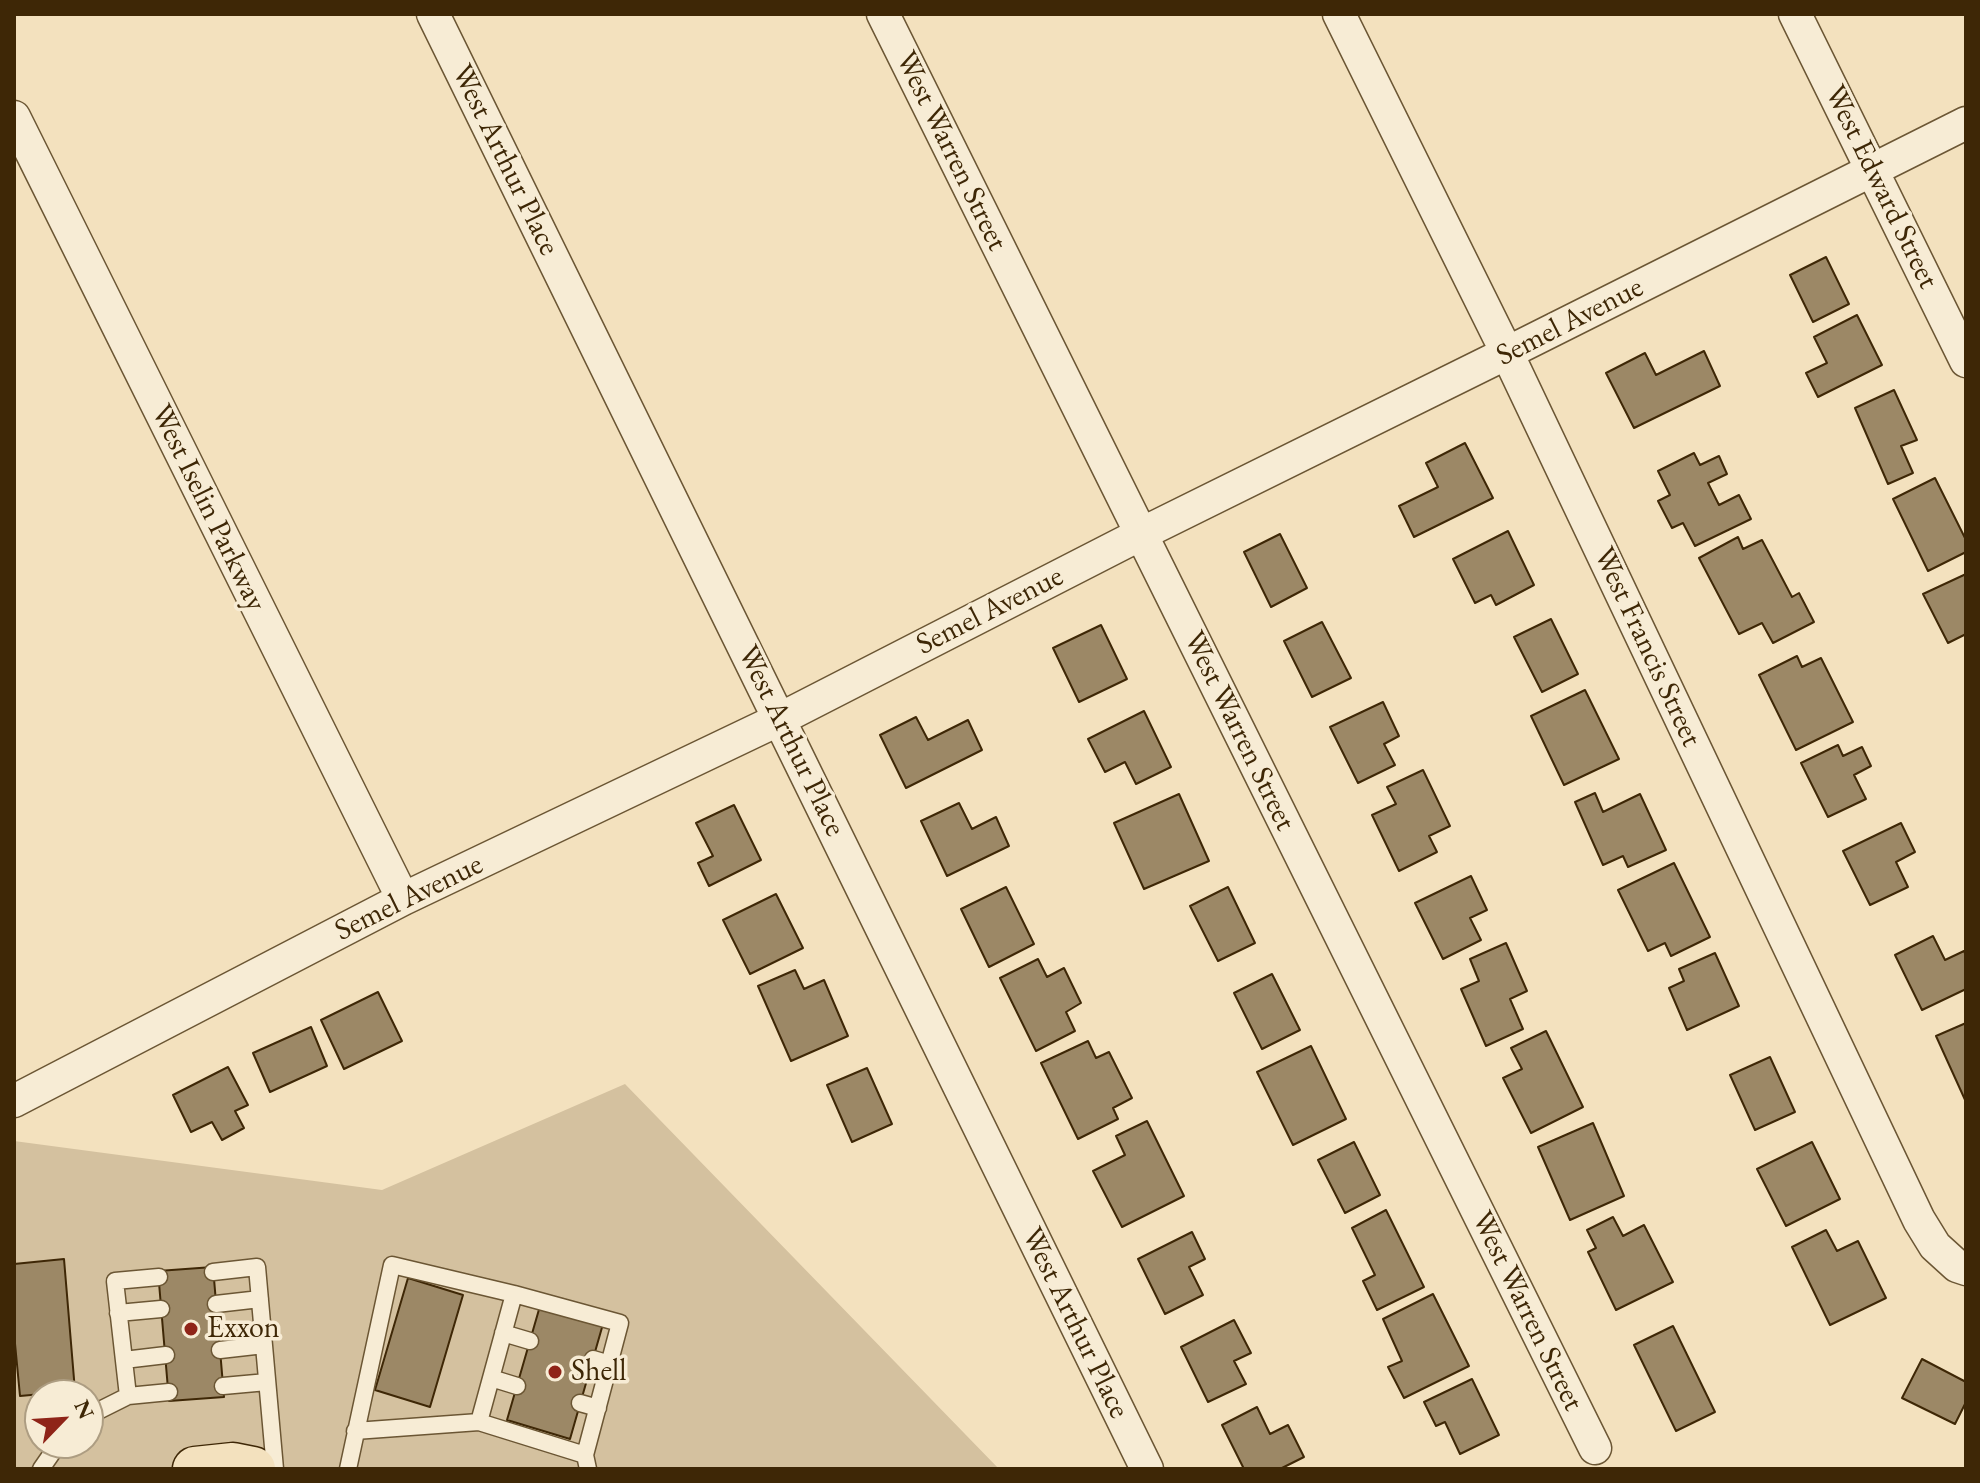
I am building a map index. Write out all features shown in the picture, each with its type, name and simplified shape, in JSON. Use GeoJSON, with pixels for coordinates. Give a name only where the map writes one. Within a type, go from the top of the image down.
{"type":"FeatureCollection","features":[{"type":"Feature","properties":{"kind":"highway"},"geometry":{"type":"LineString","coordinates":[[195,1469],[233,1465],[253,1469]]}},
{"type":"Feature","properties":{"kind":"street","name":"West Arthur Place"},"geometry":{"type":"LineString","coordinates":[[433,14],[1147,1469]]}},
{"type":"Feature","properties":{"kind":"street","name":"West Warren Street"},"geometry":{"type":"LineString","coordinates":[[883,14],[1595,1448]]}},
{"type":"Feature","properties":{"kind":"street","name":"West Francis Street"},"geometry":{"type":"LineString","coordinates":[[1339,14],[1507,353],[1919,1220],[1935,1246],[1957,1266],[1966,1269]]}},
{"type":"Feature","properties":{"kind":"street","name":"West Edward Street"},"geometry":{"type":"LineString","coordinates":[[1795,14],[1966,361]]}},
{"type":"Feature","properties":{"kind":"street","name":"West Iselin Parkway"},"geometry":{"type":"LineString","coordinates":[[14,117],[403,899]]}},
{"type":"Feature","properties":{"kind":"street","name":"Semel Avenue"},"geometry":{"type":"LineString","coordinates":[[16,1095],[403,899],[780,719],[1141,534],[1966,123]]}},
{"type":"Feature","properties":{"kind":"lane"},"geometry":{"type":"LineString","coordinates":[[348,1469],[355,1431],[392,1265],[620,1323],[586,1462],[479,1422],[355,1431]]}},
{"type":"Feature","properties":{"kind":"lane"},"geometry":{"type":"LineString","coordinates":[[213,1272],[257,1267],[275,1469]]}},
{"type":"Feature","properties":{"kind":"lane"},"geometry":{"type":"LineString","coordinates":[[128,1396],[115,1281],[159,1277]]}},
{"type":"Feature","properties":{"kind":"lane"},"geometry":{"type":"LineString","coordinates":[[479,1422],[514,1294]]}},
{"type":"Feature","properties":{"kind":"lane"},"geometry":{"type":"LineString","coordinates":[[216,1304],[260,1299]]}},
{"type":"Feature","properties":{"kind":"lane"},"geometry":{"type":"LineString","coordinates":[[118,1313],[161,1309]]}},
{"type":"Feature","properties":{"kind":"lane"},"geometry":{"type":"LineString","coordinates":[[503,1333],[530,1341]]}},
{"type":"Feature","properties":{"kind":"lane"},"geometry":{"type":"LineString","coordinates":[[220,1350],[264,1345]]}},
{"type":"Feature","properties":{"kind":"lane"},"geometry":{"type":"LineString","coordinates":[[124,1360],[166,1355]]}},
{"type":"Feature","properties":{"kind":"lane"},"geometry":{"type":"LineString","coordinates":[[593,1359],[610,1364]]}},
{"type":"Feature","properties":{"kind":"lane"},"geometry":{"type":"LineString","coordinates":[[491,1378],[517,1386]]}},
{"type":"Feature","properties":{"kind":"lane"},"geometry":{"type":"LineString","coordinates":[[223,1386],[267,1382]]}},
{"type":"Feature","properties":{"kind":"lane"},"geometry":{"type":"LineString","coordinates":[[104,1408],[128,1396],[169,1392]]}},
{"type":"Feature","properties":{"kind":"lane"},"geometry":{"type":"LineString","coordinates":[[580,1403],[598,1408]]}},
{"type":"Feature","properties":{"kind":"shaded area"},"geometry":{"type":"Polygon","coordinates":[[[625,1084],[999,1469],[14,1469],[14,1141],[382,1190],[625,1084]]]}},
{"type":"Feature","properties":{"kind":"building"},"geometry":{"type":"Polygon","coordinates":[[[1826,257],[1849,304],[1813,322],[1790,275],[1826,257]]]}},
{"type":"Feature","properties":{"kind":"building"},"geometry":{"type":"Polygon","coordinates":[[[1857,315],[1882,365],[1818,397],[1806,373],[1827,363],[1814,337],[1857,315]]]}},
{"type":"Feature","properties":{"kind":"building"},"geometry":{"type":"Polygon","coordinates":[[[1704,351],[1720,386],[1634,428],[1606,373],[1645,353],[1656,375],[1704,351]]]}},
{"type":"Feature","properties":{"kind":"building"},"geometry":{"type":"Polygon","coordinates":[[[1894,390],[1917,440],[1901,446],[1913,473],[1888,484],[1855,408],[1894,390]]]}},
{"type":"Feature","properties":{"kind":"building"},"geometry":{"type":"Polygon","coordinates":[[[1465,443],[1493,498],[1414,537],[1399,506],[1438,487],[1426,463],[1465,443]]]}},
{"type":"Feature","properties":{"kind":"building"},"geometry":{"type":"Polygon","coordinates":[[[1694,453],[1700,465],[1719,456],[1727,474],[1708,483],[1719,505],[1739,495],[1751,519],[1695,546],[1683,523],[1672,528],[1658,501],[1670,495],[1658,471],[1694,453]]]}},
{"type":"Feature","properties":{"kind":"building"},"geometry":{"type":"Polygon","coordinates":[[[1935,478],[1966,540],[1966,552],[1928,571],[1893,499],[1935,478]]]}},
{"type":"Feature","properties":{"kind":"building"},"geometry":{"type":"Polygon","coordinates":[[[1508,531],[1534,585],[1496,605],[1491,595],[1475,603],[1453,559],[1508,531]]]}},
{"type":"Feature","properties":{"kind":"building"},"geometry":{"type":"Polygon","coordinates":[[[1280,534],[1307,588],[1271,607],[1244,552],[1280,534]]]}},
{"type":"Feature","properties":{"kind":"building"},"geometry":{"type":"Polygon","coordinates":[[[1738,537],[1743,549],[1762,540],[1792,597],[1799,593],[1814,622],[1773,643],[1762,623],[1739,634],[1699,558],[1738,537]]]}},
{"type":"Feature","properties":{"kind":"building"},"geometry":{"type":"Polygon","coordinates":[[[1966,574],[1966,634],[1948,643],[1923,594],[1966,574]]]}},
{"type":"Feature","properties":{"kind":"building"},"geometry":{"type":"Polygon","coordinates":[[[1551,619],[1578,674],[1542,692],[1514,637],[1551,619]]]}},
{"type":"Feature","properties":{"kind":"building"},"geometry":{"type":"Polygon","coordinates":[[[1322,622],[1351,678],[1312,697],[1284,641],[1322,622]]]}},
{"type":"Feature","properties":{"kind":"building"},"geometry":{"type":"Polygon","coordinates":[[[1101,625],[1127,679],[1079,702],[1053,648],[1101,625]]]}},
{"type":"Feature","properties":{"kind":"building"},"geometry":{"type":"Polygon","coordinates":[[[1797,656],[1802,667],[1821,658],[1853,722],[1796,750],[1759,675],[1797,656]]]}},
{"type":"Feature","properties":{"kind":"building"},"geometry":{"type":"Polygon","coordinates":[[[1585,690],[1619,759],[1564,785],[1531,716],[1585,690]]]}},
{"type":"Feature","properties":{"kind":"building"},"geometry":{"type":"Polygon","coordinates":[[[1383,702],[1399,736],[1384,744],[1395,765],[1358,783],[1330,727],[1383,702]]]}},
{"type":"Feature","properties":{"kind":"building"},"geometry":{"type":"Polygon","coordinates":[[[1144,711],[1171,767],[1136,784],[1125,762],[1105,772],[1088,739],[1144,711]]]}},
{"type":"Feature","properties":{"kind":"building"},"geometry":{"type":"Polygon","coordinates":[[[916,717],[928,740],[968,720],[982,750],[906,788],[880,735],[916,717]]]}},
{"type":"Feature","properties":{"kind":"building"},"geometry":{"type":"Polygon","coordinates":[[[1838,745],[1843,756],[1862,747],[1871,766],[1854,775],[1866,799],[1828,817],[1801,763],[1838,745]]]}},
{"type":"Feature","properties":{"kind":"building"},"geometry":{"type":"Polygon","coordinates":[[[1423,770],[1450,826],[1429,836],[1437,852],[1399,871],[1372,815],[1396,804],[1387,787],[1423,770]]]}},
{"type":"Feature","properties":{"kind":"building"},"geometry":{"type":"Polygon","coordinates":[[[1595,793],[1603,812],[1640,794],[1666,850],[1628,867],[1623,856],[1603,865],[1575,802],[1595,793]]]}},
{"type":"Feature","properties":{"kind":"building"},"geometry":{"type":"Polygon","coordinates":[[[1179,794],[1209,861],[1144,889],[1114,823],[1179,794]]]}},
{"type":"Feature","properties":{"kind":"building"},"geometry":{"type":"Polygon","coordinates":[[[959,803],[972,829],[996,817],[1009,846],[947,876],[921,821],[959,803]]]}},
{"type":"Feature","properties":{"kind":"building"},"geometry":{"type":"Polygon","coordinates":[[[734,805],[761,860],[709,886],[698,863],[713,856],[696,823],[734,805]]]}},
{"type":"Feature","properties":{"kind":"building"},"geometry":{"type":"Polygon","coordinates":[[[1901,823],[1915,852],[1896,862],[1908,887],[1870,905],[1843,851],[1901,823]]]}},
{"type":"Feature","properties":{"kind":"building"},"geometry":{"type":"Polygon","coordinates":[[[1674,863],[1710,937],[1671,956],[1665,943],[1648,951],[1618,890],[1674,863]]]}},
{"type":"Feature","properties":{"kind":"building"},"geometry":{"type":"Polygon","coordinates":[[[1471,876],[1487,910],[1470,918],[1481,940],[1443,959],[1415,903],[1471,876]]]}},
{"type":"Feature","properties":{"kind":"building"},"geometry":{"type":"Polygon","coordinates":[[[1006,887],[1034,944],[989,967],[961,909],[1006,887]]]}},
{"type":"Feature","properties":{"kind":"building"},"geometry":{"type":"Polygon","coordinates":[[[1228,887],[1255,943],[1218,961],[1190,906],[1228,887]]]}},
{"type":"Feature","properties":{"kind":"building"},"geometry":{"type":"Polygon","coordinates":[[[776,894],[803,948],[750,974],[723,920],[776,894]]]}},
{"type":"Feature","properties":{"kind":"building"},"geometry":{"type":"Polygon","coordinates":[[[1933,936],[1945,960],[1964,951],[1966,989],[1922,1010],[1895,955],[1933,936]]]}},
{"type":"Feature","properties":{"kind":"building"},"geometry":{"type":"Polygon","coordinates":[[[1506,943],[1527,991],[1510,999],[1523,1029],[1486,1046],[1461,989],[1479,981],[1470,959],[1506,943]]]}},
{"type":"Feature","properties":{"kind":"building"},"geometry":{"type":"Polygon","coordinates":[[[1715,953],[1739,1006],[1687,1030],[1669,988],[1684,981],[1679,969],[1715,953]]]}},
{"type":"Feature","properties":{"kind":"building"},"geometry":{"type":"Polygon","coordinates":[[[1038,959],[1047,977],[1064,968],[1081,1003],[1066,1012],[1075,1031],[1036,1051],[1000,978],[1038,959]]]}},
{"type":"Feature","properties":{"kind":"building"},"geometry":{"type":"Polygon","coordinates":[[[795,970],[804,989],[824,980],[848,1036],[791,1061],[758,986],[795,970]]]}},
{"type":"Feature","properties":{"kind":"building"},"geometry":{"type":"Polygon","coordinates":[[[1272,974],[1300,1030],[1262,1049],[1234,993],[1272,974]]]}},
{"type":"Feature","properties":{"kind":"building"},"geometry":{"type":"Polygon","coordinates":[[[378,992],[402,1041],[344,1069],[321,1020],[378,992]]]}},
{"type":"Feature","properties":{"kind":"building"},"geometry":{"type":"Polygon","coordinates":[[[1966,1023],[1966,1102],[1936,1036],[1966,1023]]]}},
{"type":"Feature","properties":{"kind":"building"},"geometry":{"type":"Polygon","coordinates":[[[311,1027],[327,1066],[270,1092],[253,1053],[311,1027]]]}},
{"type":"Feature","properties":{"kind":"building"},"geometry":{"type":"Polygon","coordinates":[[[1546,1031],[1583,1107],[1531,1133],[1503,1078],[1522,1069],[1511,1048],[1546,1031]]]}},
{"type":"Feature","properties":{"kind":"building"},"geometry":{"type":"Polygon","coordinates":[[[1088,1041],[1096,1058],[1109,1052],[1132,1098],[1113,1108],[1118,1119],[1078,1139],[1041,1063],[1088,1041]]]}},
{"type":"Feature","properties":{"kind":"building"},"geometry":{"type":"Polygon","coordinates":[[[1311,1046],[1346,1119],[1293,1145],[1257,1072],[1311,1046]]]}},
{"type":"Feature","properties":{"kind":"building"},"geometry":{"type":"Polygon","coordinates":[[[1770,1057],[1795,1112],[1755,1130],[1730,1075],[1770,1057]]]}},
{"type":"Feature","properties":{"kind":"building"},"geometry":{"type":"Polygon","coordinates":[[[228,1067],[248,1105],[235,1111],[244,1128],[222,1140],[212,1122],[191,1132],[173,1095],[228,1067]]]}},
{"type":"Feature","properties":{"kind":"building"},"geometry":{"type":"Polygon","coordinates":[[[867,1068],[892,1124],[852,1142],[827,1085],[867,1068]]]}},
{"type":"Feature","properties":{"kind":"building"},"geometry":{"type":"Polygon","coordinates":[[[1147,1121],[1184,1196],[1122,1227],[1093,1171],[1125,1155],[1116,1136],[1147,1121]]]}},
{"type":"Feature","properties":{"kind":"building"},"geometry":{"type":"Polygon","coordinates":[[[1593,1123],[1624,1196],[1570,1220],[1538,1147],[1593,1123]]]}},
{"type":"Feature","properties":{"kind":"building"},"geometry":{"type":"Polygon","coordinates":[[[1354,1142],[1380,1195],[1345,1213],[1318,1160],[1354,1142]]]}},
{"type":"Feature","properties":{"kind":"building"},"geometry":{"type":"Polygon","coordinates":[[[1812,1142],[1840,1199],[1786,1226],[1757,1169],[1812,1142]]]}},
{"type":"Feature","properties":{"kind":"building"},"geometry":{"type":"Polygon","coordinates":[[[1386,1210],[1424,1287],[1377,1310],[1363,1281],[1375,1275],[1352,1228],[1386,1210]]]}},
{"type":"Feature","properties":{"kind":"building"},"geometry":{"type":"Polygon","coordinates":[[[1613,1217],[1623,1236],[1644,1225],[1673,1282],[1616,1310],[1588,1252],[1596,1248],[1587,1230],[1613,1217]]]}},
{"type":"Feature","properties":{"kind":"building"},"geometry":{"type":"Polygon","coordinates":[[[1826,1230],[1837,1251],[1858,1241],[1886,1298],[1830,1325],[1792,1247],[1826,1230]]]}},
{"type":"Feature","properties":{"kind":"building"},"geometry":{"type":"Polygon","coordinates":[[[1192,1232],[1205,1259],[1189,1267],[1203,1295],[1165,1314],[1138,1259],[1192,1232]]]}},
{"type":"Feature","properties":{"kind":"building"},"geometry":{"type":"Polygon","coordinates":[[[64,1259],[74,1379],[24,1379],[24,1396],[20,1396],[14,1333],[14,1264],[64,1259]]]}},
{"type":"Feature","properties":{"kind":"building","name":"Exxon"},"geometry":{"type":"Polygon","coordinates":[[[213,1267],[224,1397],[169,1401],[158,1271],[213,1267]]]}},
{"type":"Feature","properties":{"kind":"building"},"geometry":{"type":"Polygon","coordinates":[[[408,1278],[463,1295],[430,1407],[375,1390],[408,1278]]]}},
{"type":"Feature","properties":{"kind":"building"},"geometry":{"type":"Polygon","coordinates":[[[1433,1294],[1469,1366],[1404,1398],[1388,1367],[1402,1361],[1383,1319],[1433,1294]]]}},
{"type":"Feature","properties":{"kind":"building","name":"Shell"},"geometry":{"type":"Polygon","coordinates":[[[540,1306],[603,1324],[570,1439],[507,1420],[540,1306]]]}},
{"type":"Feature","properties":{"kind":"building"},"geometry":{"type":"Polygon","coordinates":[[[1234,1320],[1251,1353],[1234,1361],[1246,1384],[1208,1402],[1181,1347],[1234,1320]]]}},
{"type":"Feature","properties":{"kind":"building"},"geometry":{"type":"Polygon","coordinates":[[[1673,1326],[1715,1412],[1676,1431],[1634,1345],[1673,1326]]]}},
{"type":"Feature","properties":{"kind":"building"},"geometry":{"type":"Polygon","coordinates":[[[1922,1359],[1966,1382],[1966,1402],[1955,1424],[1902,1398],[1922,1359]]]}},
{"type":"Feature","properties":{"kind":"building"},"geometry":{"type":"Polygon","coordinates":[[[1472,1379],[1499,1435],[1460,1454],[1445,1422],[1436,1426],[1424,1402],[1472,1379]]]}},
{"type":"Feature","properties":{"kind":"building"},"geometry":{"type":"Polygon","coordinates":[[[1257,1407],[1270,1434],[1288,1425],[1304,1457],[1280,1469],[1244,1469],[1222,1425],[1257,1407]]]}},
{"type":"Feature","properties":{"kind":"place","name":"Exxon"},"geometry":{"type":"Point","coordinates":[191,1329]}},
{"type":"Feature","properties":{"kind":"place","name":"Shell"},"geometry":{"type":"Point","coordinates":[555,1372]}}]}
